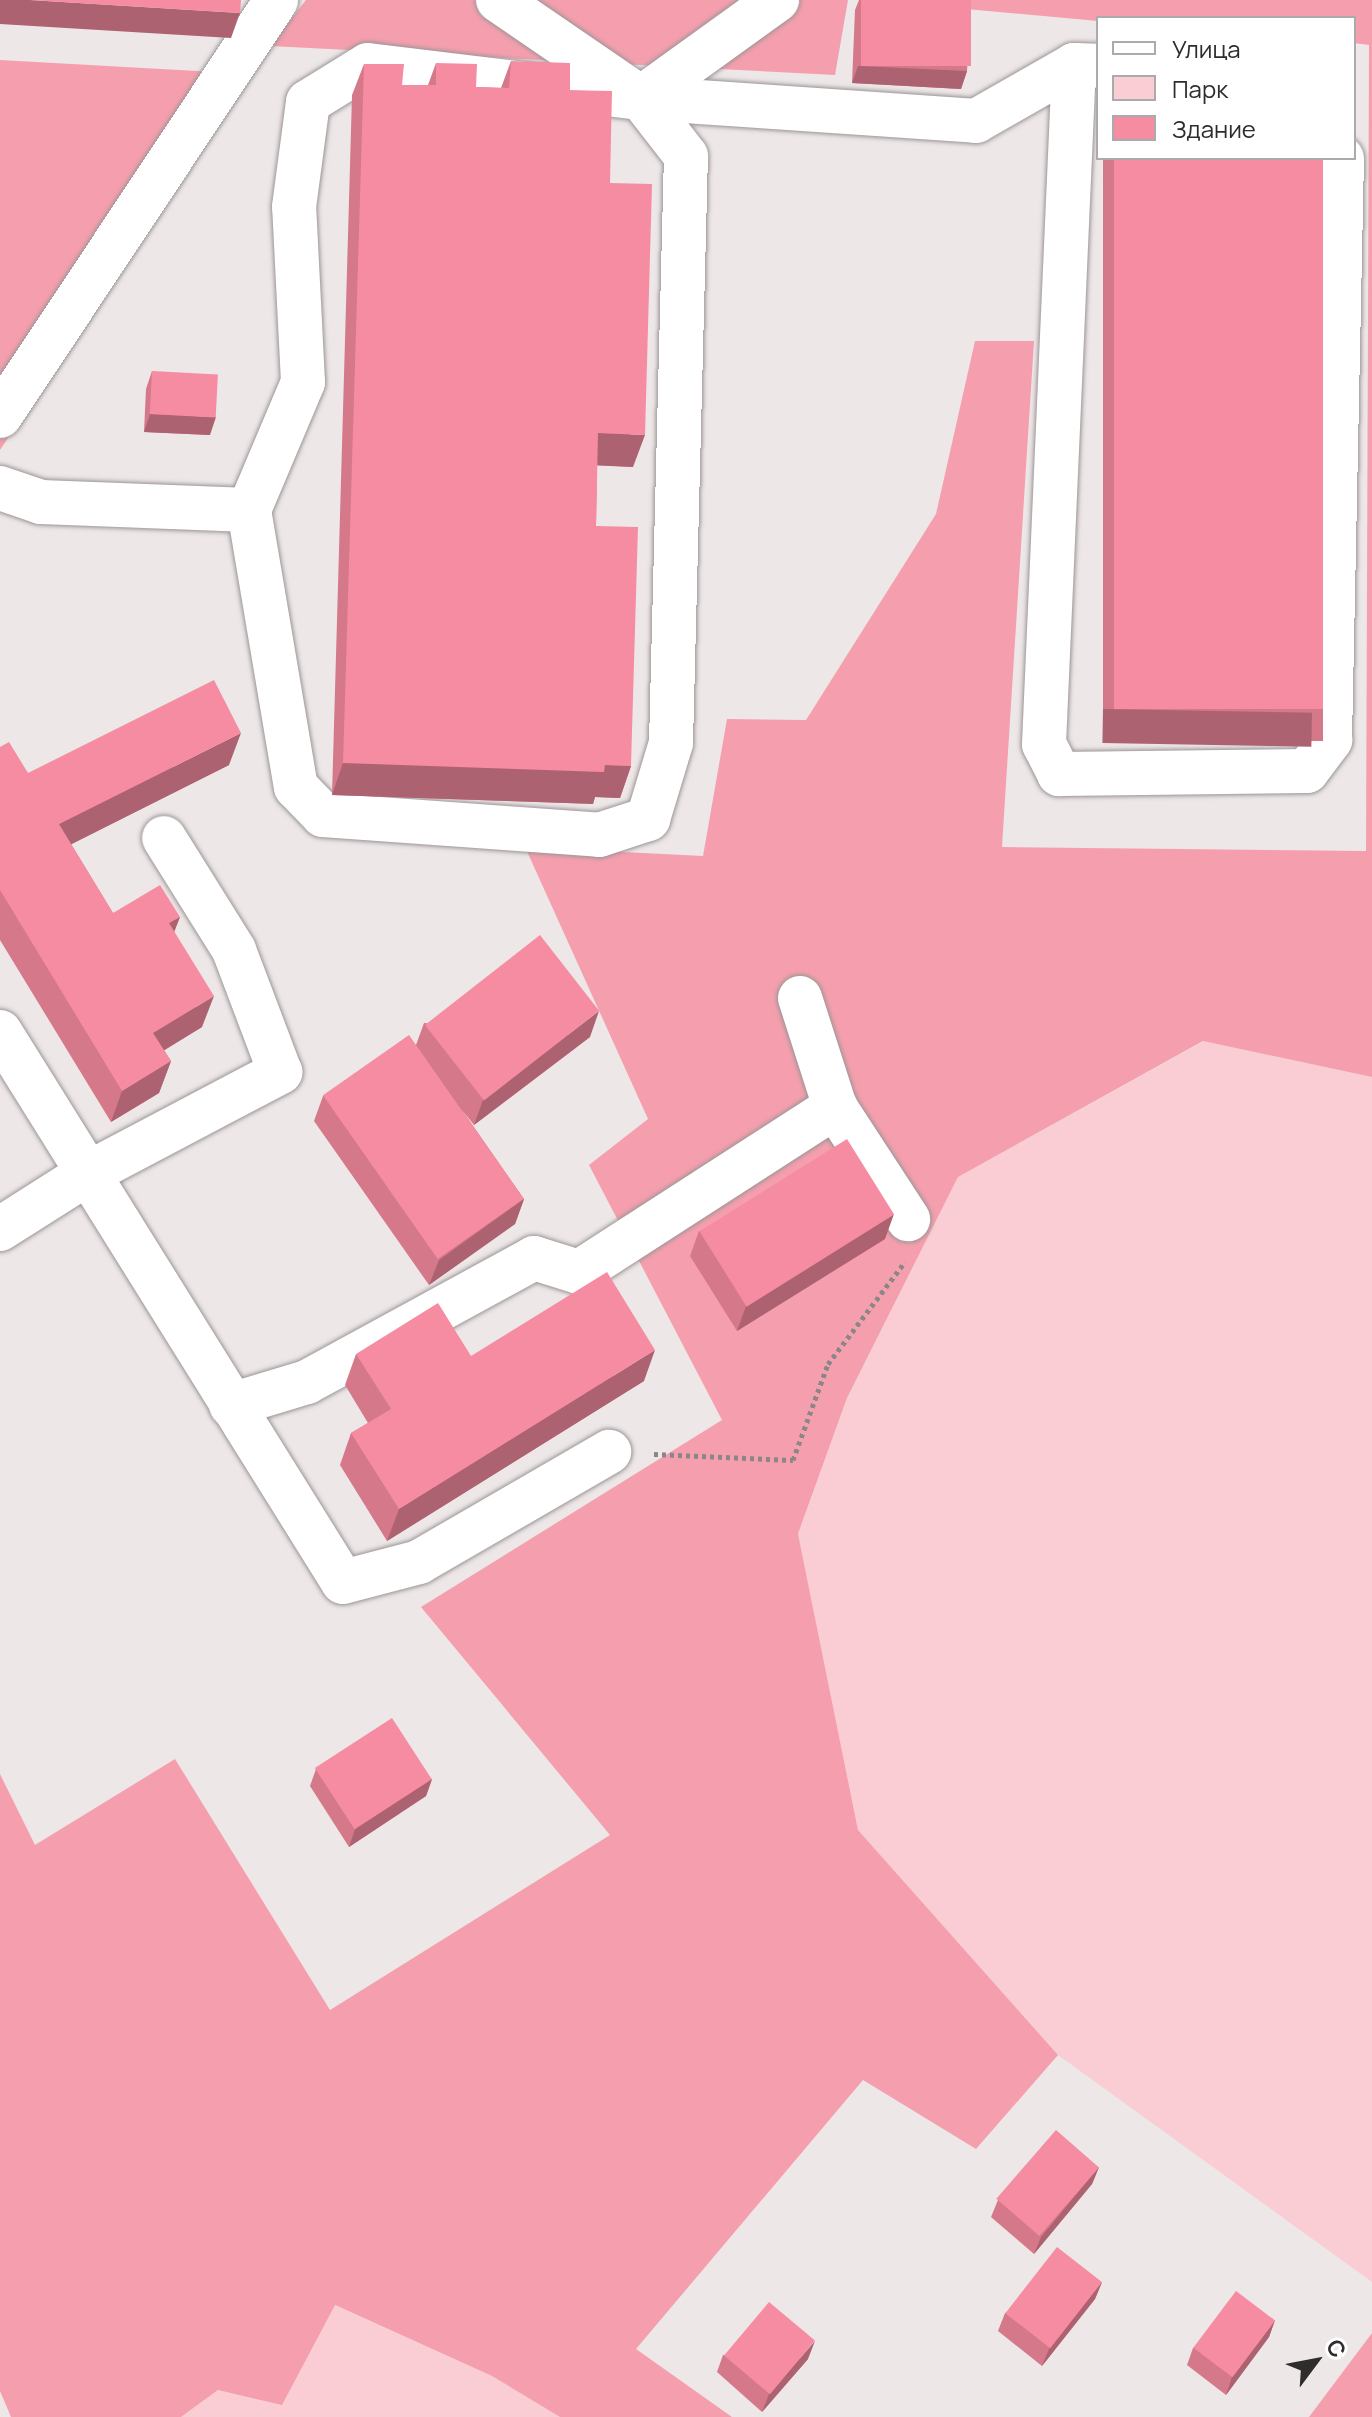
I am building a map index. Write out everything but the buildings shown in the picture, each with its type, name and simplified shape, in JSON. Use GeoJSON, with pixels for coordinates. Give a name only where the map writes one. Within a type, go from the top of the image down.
{"type":"FeatureCollection","features":[{"type":"Feature","properties":{"kind":"street"},"geometry":{"type":"LineString","coordinates":[[0,416],[276,0]]}},
{"type":"Feature","properties":{"kind":"street"},"geometry":{"type":"LineString","coordinates":[[498,0],[641,98],[686,156],[671,743],[648,819],[599,835],[323,815],[296,787],[249,510],[303,382],[294,207],[308,102],[368,65],[641,98],[976,121],[1086,66]]}},
{"type":"Feature","properties":{"kind":"street"},"geometry":{"type":"LineString","coordinates":[[641,98],[777,0]]}},
{"type":"Feature","properties":{"kind":"street"},"geometry":{"type":"LineString","coordinates":[[1086,66],[1044,744],[1059,774],[1307,771],[1330,740],[1342,160]]}},
{"type":"Feature","properties":{"kind":"street"},"geometry":{"type":"LineString","coordinates":[[0,488],[41,502],[249,510]]}},
{"type":"Feature","properties":{"kind":"street"},"geometry":{"type":"LineString","coordinates":[[0,1229],[85,1175],[280,1072],[234,950],[164,838]]}},
{"type":"Feature","properties":{"kind":"street"},"geometry":{"type":"LineString","coordinates":[[800,998],[835,1107],[908,1219]]}},
{"type":"Feature","properties":{"kind":"street"},"geometry":{"type":"LineString","coordinates":[[0,1032],[85,1175],[343,1582],[419,1562],[609,1452]]}},
{"type":"Feature","properties":{"kind":"street"},"geometry":{"type":"LineString","coordinates":[[231,1405],[307,1382],[534,1258],[579,1272],[835,1107]]}},
{"type":"Feature","properties":{"kind":"path"},"geometry":{"type":"LineString","coordinates":[[609,1452],[793,1460],[828,1364],[907,1261],[908,1219]]}},
{"type":"Feature","properties":{"kind":"green space"},"geometry":{"type":"Polygon","coordinates":[[[1204,1041],[1372,1077],[1372,2282],[1058,2055],[858,1830],[798,1535],[847,1398],[958,1177],[1204,1041]]]}},
{"type":"Feature","properties":{"kind":"green space"},"geometry":{"type":"Polygon","coordinates":[[[334,2305],[492,2376],[560,2417],[181,2417],[218,2390],[282,2404],[334,2305]]]}},
{"type":"Feature","properties":{"kind":"shaded area"},"geometry":{"type":"Polygon","coordinates":[[[306,0],[848,0],[835,75],[270,46],[306,0]]]}},
{"type":"Feature","properties":{"kind":"shaded area"},"geometry":{"type":"Polygon","coordinates":[[[867,0],[1372,0],[1372,1077],[1203,1041],[958,1177],[847,1398],[798,1534],[858,1830],[1058,2055],[976,2149],[863,2080],[636,2349],[732,2417],[560,2417],[492,2376],[335,2305],[282,2405],[218,2390],[181,2417],[11,2417],[0,2391],[0,1774],[35,1845],[175,1759],[330,2010],[610,1835],[421,1607],[722,1420],[589,1165],[648,1119],[525,847],[703,856],[727,719],[806,720],[936,514],[975,341],[1034,341],[1002,847],[1366,851],[1369,45],[1356,43],[1356,16],[1096,16],[1096,21],[867,0]]]}},
{"type":"Feature","properties":{"kind":"shaded area"},"geometry":{"type":"Polygon","coordinates":[[[0,60],[215,72],[245,86],[0,450],[0,60]]]}},
{"type":"Feature","properties":{"kind":"shaded area"},"geometry":{"type":"Polygon","coordinates":[[[1372,2333],[1372,2417],[1309,2417],[1372,2333]]]}}]}
